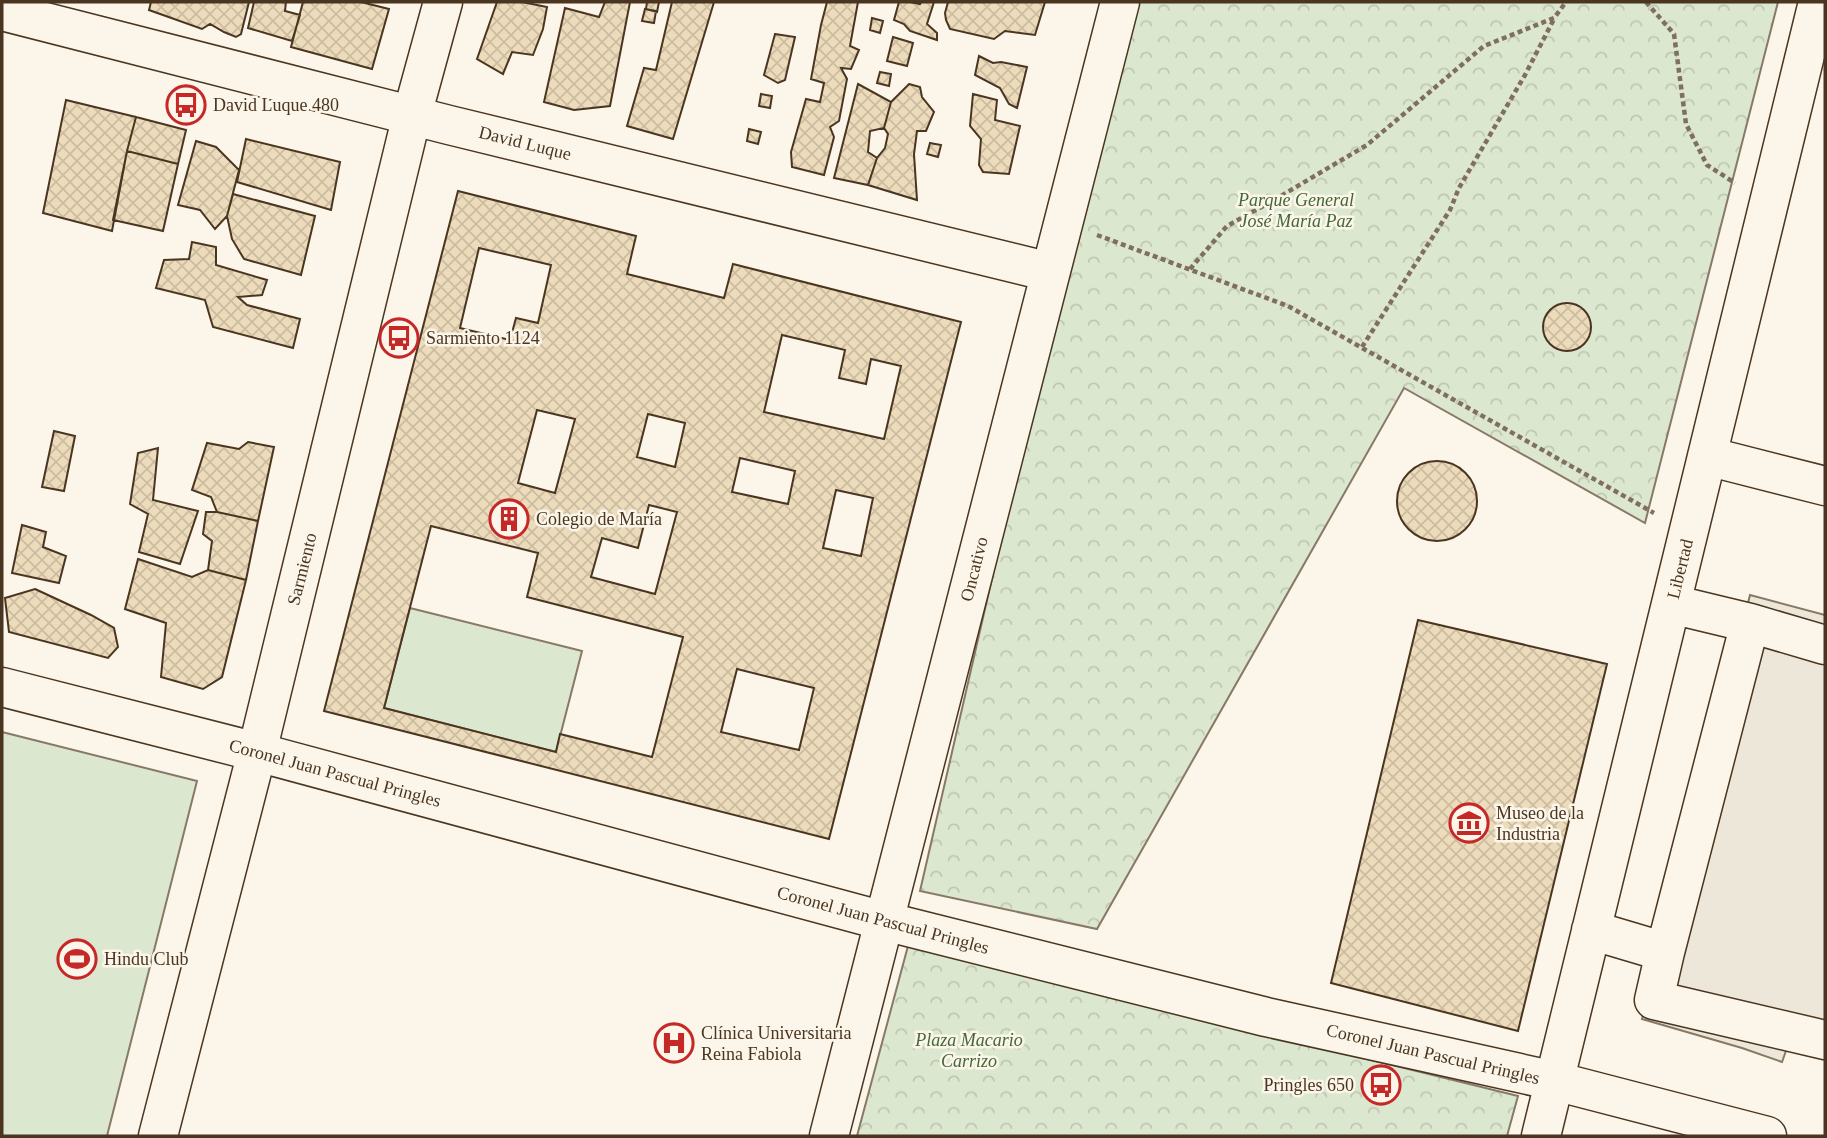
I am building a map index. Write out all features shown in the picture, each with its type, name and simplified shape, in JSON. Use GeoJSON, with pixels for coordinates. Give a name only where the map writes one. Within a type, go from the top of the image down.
{"type":"FeatureCollection","features":[{"type":"Feature","properties":{"kind":"street","name":"Sarmiento"},"geometry":{"type":"LineString","coordinates":[[158,1136],[257,752],[412,116],[443,2]]}},
{"type":"Feature","properties":{"kind":"street","name":"Oncativo"},"geometry":{"type":"LineString","coordinates":[[829,1136],[1120,2]]}},
{"type":"Feature","properties":{"kind":"street","name":"Libertad"},"geometry":{"type":"LineString","coordinates":[[1541,1136],[1818,2]]}},
{"type":"Feature","properties":{"kind":"street","name":"David Luque"},"geometry":{"type":"LineString","coordinates":[[2,10],[412,116],[1050,272]]}},
{"type":"Feature","properties":{"kind":"street"},"geometry":{"type":"LineString","coordinates":[[1707,456],[1825,486]]}},
{"type":"Feature","properties":{"kind":"street"},"geometry":{"type":"LineString","coordinates":[[1671,604],[1825,645]]}},
{"type":"Feature","properties":{"kind":"street"},"geometry":{"type":"LineString","coordinates":[[1750,623],[1654,1000],[1825,1040]]}},
{"type":"Feature","properties":{"kind":"street","name":"Coronel Juan Pascual Pringles"},"geometry":{"type":"LineString","coordinates":[[2,687],[257,752],[884,921],[1266,1017],[1555,1081],[1767,1136]]}},
{"type":"Feature","properties":{"kind":"street"},"geometry":{"type":"LineString","coordinates":[[1591,930],[1665,952]]}},
{"type":"Feature","properties":{"kind":"path"},"geometry":{"type":"LineString","coordinates":[[1362,347],[1450,210],[1459,188],[1525,75],[1554,18],[1566,2]]}},
{"type":"Feature","properties":{"kind":"path"},"geometry":{"type":"LineString","coordinates":[[1646,2],[1674,34],[1686,124],[1707,165],[1768,206]]}},
{"type":"Feature","properties":{"kind":"path"},"geometry":{"type":"LineString","coordinates":[[1190,269],[1227,226],[1367,145],[1484,46],[1554,18]]}},
{"type":"Feature","properties":{"kind":"path"},"geometry":{"type":"LineString","coordinates":[[1063,223],[1288,306],[1689,532]]}},
{"type":"Feature","properties":{"kind":"green space","name":"Parque General José María Paz"},"geometry":{"type":"Polygon","coordinates":[[[1134,2],[1778,2],[1645,523],[1404,388],[1097,929],[920,891],[1056,301],[1134,2]]]}},
{"type":"Feature","properties":{"kind":"green space"},"geometry":{"type":"Polygon","coordinates":[[[410,608],[582,651],[556,752],[384,708],[410,608]]]}},
{"type":"Feature","properties":{"kind":"green space","name":"Hindu Club"},"geometry":{"type":"Polygon","coordinates":[[[2,732],[197,781],[107,1136],[2,1136],[2,732]]]}},
{"type":"Feature","properties":{"kind":"green space","name":"Plaza Macario Carrizo"},"geometry":{"type":"Polygon","coordinates":[[[908,946],[1518,1096],[1507,1136],[857,1136],[908,946]]]}},
{"type":"Feature","properties":{"kind":"shaded area"},"geometry":{"type":"Polygon","coordinates":[[[1750,595],[1825,615],[1825,1039],[1792,1034],[1782,1062],[1642,1019],[1750,595]]]}},
{"type":"Feature","properties":{"kind":"building"},"geometry":{"type":"Polygon","coordinates":[[[151,2],[249,2],[241,34],[236,37],[210,24],[202,29],[149,10],[151,2]]]}},
{"type":"Feature","properties":{"kind":"building"},"geometry":{"type":"Polygon","coordinates":[[[254,2],[286,2],[285,11],[300,15],[292,41],[248,28],[254,2]]]}},
{"type":"Feature","properties":{"kind":"building"},"geometry":{"type":"Polygon","coordinates":[[[303,2],[361,2],[389,9],[372,69],[291,47],[303,2]]]}},
{"type":"Feature","properties":{"kind":"building"},"geometry":{"type":"Polygon","coordinates":[[[497,2],[522,2],[547,7],[543,29],[533,55],[512,52],[503,74],[477,59],[497,2]]]}},
{"type":"Feature","properties":{"kind":"building"},"geometry":{"type":"Polygon","coordinates":[[[605,2],[630,2],[610,106],[574,110],[544,102],[565,8],[599,17],[605,2]]]}},
{"type":"Feature","properties":{"kind":"building"},"geometry":{"type":"Polygon","coordinates":[[[647,2],[659,2],[657,12],[646,9],[647,2]]]}},
{"type":"Feature","properties":{"kind":"building"},"geometry":{"type":"Polygon","coordinates":[[[672,2],[714,2],[673,139],[627,126],[644,68],[656,70],[672,2]]]}},
{"type":"Feature","properties":{"kind":"building"},"geometry":{"type":"Polygon","coordinates":[[[827,2],[858,2],[850,46],[859,50],[851,69],[841,68],[847,79],[839,121],[830,127],[834,137],[824,175],[792,167],[791,152],[806,99],[820,102],[824,83],[811,79],[827,2]]]}},
{"type":"Feature","properties":{"kind":"building"},"geometry":{"type":"Polygon","coordinates":[[[899,2],[934,2],[927,24],[937,33],[937,40],[910,31],[904,24],[894,20],[899,2]]]}},
{"type":"Feature","properties":{"kind":"building"},"geometry":{"type":"Polygon","coordinates":[[[948,2],[1045,2],[1035,35],[1005,31],[994,39],[950,29],[945,13],[948,2]]]}},
{"type":"Feature","properties":{"kind":"building"},"geometry":{"type":"Polygon","coordinates":[[[645,9],[656,11],[654,23],[642,21],[645,9]]]}},
{"type":"Feature","properties":{"kind":"building"},"geometry":{"type":"Polygon","coordinates":[[[872,18],[883,21],[880,33],[870,30],[872,18]]]}},
{"type":"Feature","properties":{"kind":"building"},"geometry":{"type":"Polygon","coordinates":[[[775,34],[795,37],[785,80],[778,83],[764,75],[775,34]]]}},
{"type":"Feature","properties":{"kind":"building"},"geometry":{"type":"Polygon","coordinates":[[[893,37],[913,43],[907,66],[887,61],[893,37]]]}},
{"type":"Feature","properties":{"kind":"building"},"geometry":{"type":"Polygon","coordinates":[[[979,56],[993,63],[1027,67],[1017,108],[1009,104],[1000,88],[975,75],[979,56]]]}},
{"type":"Feature","properties":{"kind":"building"},"geometry":{"type":"Polygon","coordinates":[[[880,72],[891,74],[889,86],[877,83],[880,72]]]}},
{"type":"Feature","properties":{"kind":"building"},"geometry":{"type":"Polygon","coordinates":[[[858,84],[891,102],[884,128],[870,131],[868,152],[877,158],[868,185],[834,178],[858,84]]]}},
{"type":"Feature","properties":{"kind":"building"},"geometry":{"type":"Polygon","coordinates":[[[909,84],[920,87],[922,97],[934,112],[926,131],[917,131],[914,154],[917,200],[868,185],[877,158],[885,148],[888,134],[884,128],[891,102],[909,84]]]}},
{"type":"Feature","properties":{"kind":"building"},"geometry":{"type":"Polygon","coordinates":[[[761,94],[772,96],[770,108],[759,106],[761,94]]]}},
{"type":"Feature","properties":{"kind":"building"},"geometry":{"type":"Polygon","coordinates":[[[973,94],[997,100],[995,120],[1020,126],[1009,174],[983,172],[979,165],[981,139],[970,126],[973,94]]]}},
{"type":"Feature","properties":{"kind":"building"},"geometry":{"type":"Polygon","coordinates":[[[66,100],[136,117],[112,231],[43,213],[66,100]]]}},
{"type":"Feature","properties":{"kind":"building"},"geometry":{"type":"Polygon","coordinates":[[[136,117],[186,130],[178,164],[127,151],[136,117]]]}},
{"type":"Feature","properties":{"kind":"building"},"geometry":{"type":"Polygon","coordinates":[[[749,129],[761,132],[758,144],[747,141],[749,129]]]}},
{"type":"Feature","properties":{"kind":"building"},"geometry":{"type":"Polygon","coordinates":[[[246,139],[340,162],[331,210],[237,182],[246,139]]]}},
{"type":"Feature","properties":{"kind":"building"},"geometry":{"type":"Polygon","coordinates":[[[196,141],[216,147],[239,170],[227,216],[215,229],[200,210],[178,205],[196,141]]]}},
{"type":"Feature","properties":{"kind":"building"},"geometry":{"type":"Polygon","coordinates":[[[930,143],[941,145],[938,157],[927,154],[930,143]]]}},
{"type":"Feature","properties":{"kind":"building"},"geometry":{"type":"Polygon","coordinates":[[[127,151],[178,164],[163,231],[113,220],[127,151]]]}},
{"type":"Feature","properties":{"kind":"building","name":"Colegio de María"},"geometry":{"type":"Polygon","coordinates":[[[458,191],[636,236],[627,274],[724,298],[733,264],[961,322],[829,839],[324,711],[458,191]],[[479,248],[460,328],[510,340],[516,318],[538,323],[551,265],[479,248]],[[782,335],[764,412],[884,439],[901,366],[871,359],[866,384],[839,378],[845,350],[782,335]],[[537,410],[518,483],[555,493],[575,419],[537,410]],[[648,414],[637,457],[675,467],[685,423],[648,414]],[[740,458],[732,492],[788,504],[795,471],[740,458]],[[836,490],[823,548],[861,556],[873,498],[836,490]],[[649,505],[638,548],[602,538],[591,577],[655,594],[677,512],[649,505]],[[431,526],[384,708],[556,752],[560,734],[652,757],[683,637],[527,597],[538,553],[431,526]],[[737,669],[721,732],[799,750],[814,688],[737,669]]]}},
{"type":"Feature","properties":{"kind":"building"},"geometry":{"type":"Polygon","coordinates":[[[233,194],[315,216],[301,275],[244,259],[232,239],[227,216],[233,194]]]}},
{"type":"Feature","properties":{"kind":"building"},"geometry":{"type":"Polygon","coordinates":[[[192,242],[216,247],[216,265],[267,280],[262,295],[238,297],[247,305],[300,319],[293,348],[213,327],[205,300],[156,288],[164,260],[189,259],[192,242]]]}},
{"type":"Feature","properties":{"kind":"building"},"geometry":{"type":"Polygon","coordinates":[[[1567,303],[1584,310],[1591,327],[1584,344],[1567,351],[1550,344],[1543,327],[1550,310],[1567,303]]]}},
{"type":"Feature","properties":{"kind":"building"},"geometry":{"type":"Polygon","coordinates":[[[54,431],[75,436],[64,491],[42,487],[54,431]]]}},
{"type":"Feature","properties":{"kind":"building"},"geometry":{"type":"Polygon","coordinates":[[[248,442],[274,447],[258,521],[217,512],[211,497],[192,490],[207,443],[239,449],[248,442]]]}},
{"type":"Feature","properties":{"kind":"building"},"geometry":{"type":"Polygon","coordinates":[[[158,448],[153,500],[198,511],[180,564],[139,552],[148,514],[130,504],[138,453],[158,448]]]}},
{"type":"Feature","properties":{"kind":"building"},"geometry":{"type":"Polygon","coordinates":[[[1437,461],[1452,464],[1465,473],[1474,486],[1477,501],[1474,516],[1465,529],[1452,538],[1437,541],[1422,538],[1409,529],[1400,516],[1397,501],[1400,486],[1409,473],[1422,464],[1437,461]]]}},
{"type":"Feature","properties":{"kind":"building"},"geometry":{"type":"Polygon","coordinates":[[[206,512],[258,521],[246,580],[208,570],[212,541],[203,534],[206,512]]]}},
{"type":"Feature","properties":{"kind":"building"},"geometry":{"type":"Polygon","coordinates":[[[22,525],[46,532],[43,547],[66,556],[59,583],[12,573],[22,525]]]}},
{"type":"Feature","properties":{"kind":"building"},"geometry":{"type":"Polygon","coordinates":[[[138,559],[192,577],[208,570],[246,580],[222,677],[203,689],[161,677],[166,623],[125,609],[138,559]]]}},
{"type":"Feature","properties":{"kind":"building"},"geometry":{"type":"Polygon","coordinates":[[[35,589],[114,628],[118,647],[108,658],[9,632],[5,598],[35,589]]]}},
{"type":"Feature","properties":{"kind":"building","name":"Museo de la Industria"},"geometry":{"type":"Polygon","coordinates":[[[1418,620],[1607,664],[1518,1031],[1331,983],[1418,620]]]}},
{"type":"Feature","properties":{"kind":"place","name":"David Luque 480"},"geometry":{"type":"Point","coordinates":[186,105]}},
{"type":"Feature","properties":{"kind":"place","name":"Sarmiento 1124"},"geometry":{"type":"Point","coordinates":[399,338]}},
{"type":"Feature","properties":{"kind":"place","name":"Colegio de María"},"geometry":{"type":"Point","coordinates":[509,519]}},
{"type":"Feature","properties":{"kind":"place","name":"Museo de la Industria"},"geometry":{"type":"Point","coordinates":[1469,823]}},
{"type":"Feature","properties":{"kind":"place","name":"Hindu Club"},"geometry":{"type":"Point","coordinates":[77,959]}},
{"type":"Feature","properties":{"kind":"place","name":"Clínica Universitaria Reina Fabiola"},"geometry":{"type":"Point","coordinates":[674,1043]}},
{"type":"Feature","properties":{"kind":"place","name":"Pringles 650"},"geometry":{"type":"Point","coordinates":[1381,1085]}}]}
